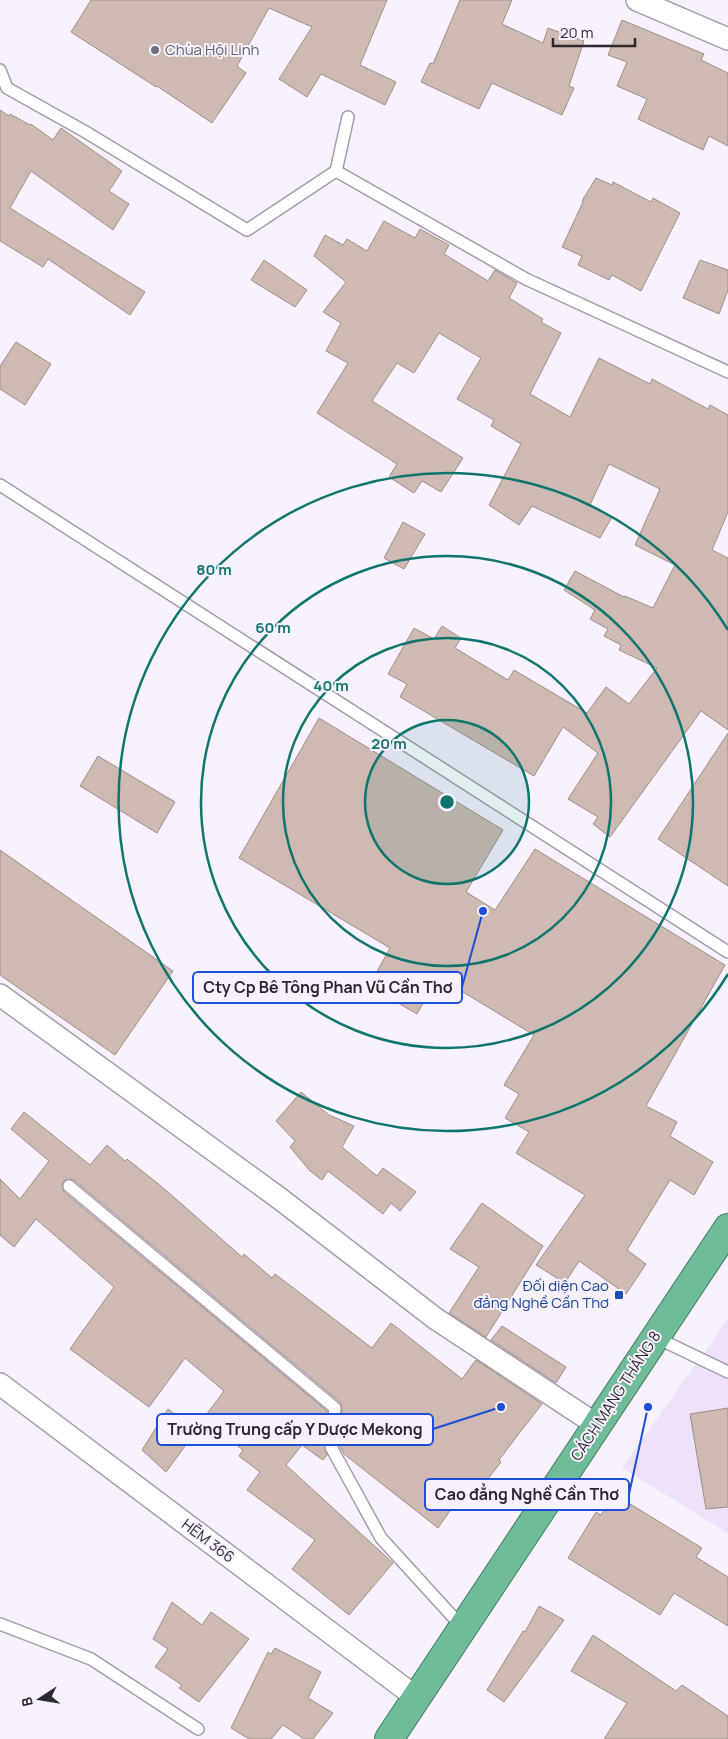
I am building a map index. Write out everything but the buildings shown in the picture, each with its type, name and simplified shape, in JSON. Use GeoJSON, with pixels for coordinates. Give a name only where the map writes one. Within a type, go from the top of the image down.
{"type":"FeatureCollection","features":[{"type":"Feature","properties":{"kind":"highway","name":"CÁCH MẠNG THÁNG 8"},"geometry":{"type":"LineString","coordinates":[[389,1739],[728,1228]]}},
{"type":"Feature","properties":{"kind":"street"},"geometry":{"type":"LineString","coordinates":[[637,0],[728,39]]}},
{"type":"Feature","properties":{"kind":"street"},"geometry":{"type":"LineString","coordinates":[[0,995],[279,1198],[436,1319],[597,1425]]}},
{"type":"Feature","properties":{"kind":"street","name":"HẼM 366"},"geometry":{"type":"LineString","coordinates":[[0,1384],[417,1698]]}},
{"type":"Feature","properties":{"kind":"lane"},"geometry":{"type":"LineString","coordinates":[[0,70],[7,88],[247,230],[336,171],[348,117]]}},
{"type":"Feature","properties":{"kind":"lane"},"geometry":{"type":"LineString","coordinates":[[336,171],[526,279],[728,372]]}},
{"type":"Feature","properties":{"kind":"lane"},"geometry":{"type":"LineString","coordinates":[[0,485],[728,952]]}},
{"type":"Feature","properties":{"kind":"lane"},"geometry":{"type":"LineString","coordinates":[[69,1186],[335,1408],[331,1447],[382,1538],[463,1628]]}},
{"type":"Feature","properties":{"kind":"lane"},"geometry":{"type":"LineString","coordinates":[[655,1338],[728,1372]]}},
{"type":"Feature","properties":{"kind":"lane"},"geometry":{"type":"LineString","coordinates":[[0,1624],[91,1659],[198,1729]]}},
{"type":"Feature","properties":{"kind":"shaded area"},"geometry":{"type":"Polygon","coordinates":[[[728,1319],[728,1533],[622,1468],[728,1319]]]}},
{"type":"Feature","properties":{"kind":"place","name":"Chùa Hội Linh"},"geometry":{"type":"Point","coordinates":[155,50]}},
{"type":"Feature","properties":{"kind":"place","name":"Cty Cp Bê Tông Phan Vũ Cần Thơ"},"geometry":{"type":"Point","coordinates":[483,911]}},
{"type":"Feature","properties":{"kind":"place","name":"Đối diện Cao đẳng Nghề Cần Thơ"},"geometry":{"type":"Point","coordinates":[619,1295]}},
{"type":"Feature","properties":{"kind":"place","name":"Trường Trung cấp Y Dược Mekong"},"geometry":{"type":"Point","coordinates":[501,1407]}},
{"type":"Feature","properties":{"kind":"place","name":"Cao đẳng Nghề Cần Thơ"},"geometry":{"type":"Point","coordinates":[648,1407]}}]}
